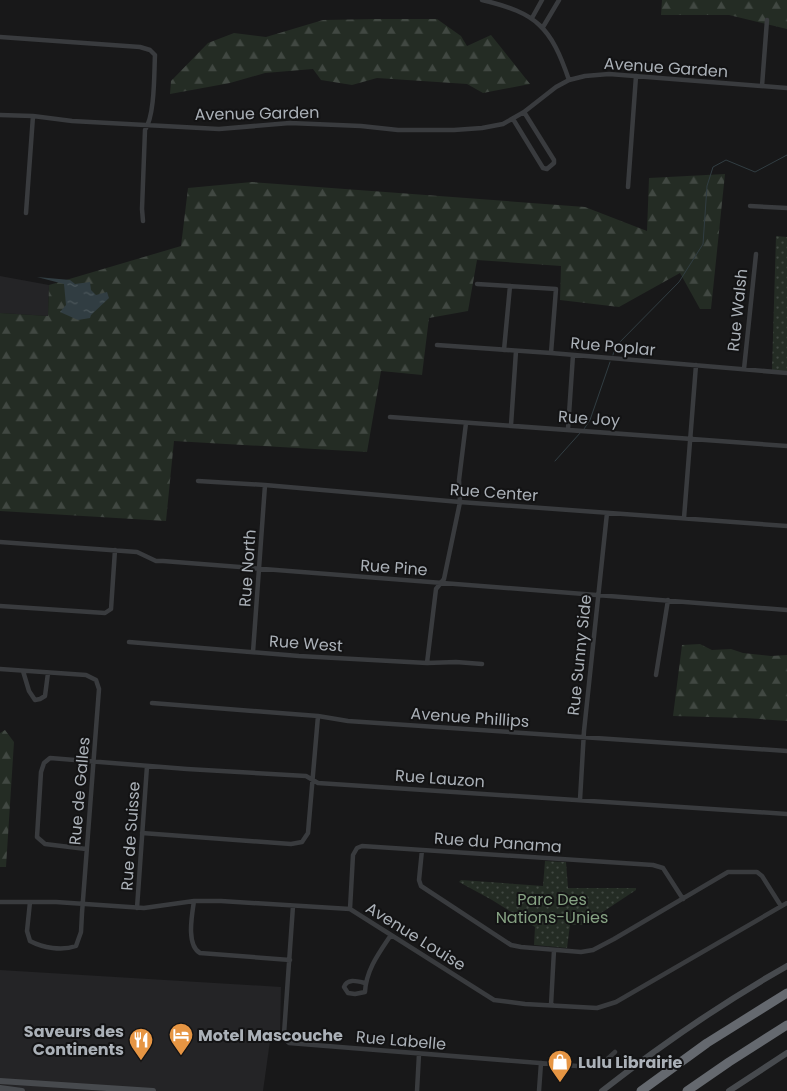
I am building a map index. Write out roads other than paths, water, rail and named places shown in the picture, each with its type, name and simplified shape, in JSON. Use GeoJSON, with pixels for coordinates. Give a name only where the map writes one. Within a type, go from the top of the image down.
{"type":"FeatureCollection","features":[{"type":"Feature","properties":{"kind":"highway"},"geometry":{"type":"LineString","coordinates":[[642,1091],[712,1040],[787,993]]}},
{"type":"Feature","properties":{"kind":"highway"},"geometry":{"type":"LineString","coordinates":[[687,1091],[787,1025]]}},
{"type":"Feature","properties":{"kind":"main road"},"geometry":{"type":"LineString","coordinates":[[602,1091],[682,1031],[787,966]]}},
{"type":"Feature","properties":{"kind":"main road"},"geometry":{"type":"LineString","coordinates":[[729,1091],[787,1052]]}},
{"type":"Feature","properties":{"kind":"main road"},"geometry":{"type":"LineString","coordinates":[[0,1081],[153,1091]]}},
{"type":"Feature","properties":{"kind":"main road"},"geometry":{"type":"LineString","coordinates":[[15,1082],[18,1091]]}},
{"type":"Feature","properties":{"kind":"main road"},"geometry":{"type":"LineString","coordinates":[[18,1091],[23,1083]]}},
{"type":"Feature","properties":{"kind":"main road"},"geometry":{"type":"LineString","coordinates":[[0,1088],[18,1091]]}},
{"type":"Feature","properties":{"kind":"street"},"geometry":{"type":"LineString","coordinates":[[482,0],[514,9],[532,18],[543,27],[553,42],[569,80]]}},
{"type":"Feature","properties":{"kind":"street"},"geometry":{"type":"LineString","coordinates":[[532,18],[542,0]]}},
{"type":"Feature","properties":{"kind":"street"},"geometry":{"type":"LineString","coordinates":[[543,27],[559,0]]}},
{"type":"Feature","properties":{"kind":"street"},"geometry":{"type":"LineString","coordinates":[[762,86],[767,20]]}},
{"type":"Feature","properties":{"kind":"street"},"geometry":{"type":"LineString","coordinates":[[0,37],[140,47],[150,50],[155,55],[149,124],[145,130],[143,221]]}},
{"type":"Feature","properties":{"kind":"street","name":"Avenue Garden"},"geometry":{"type":"LineString","coordinates":[[0,115],[219,129],[298,123],[398,130],[454,130],[503,124],[524,112],[556,87],[569,80],[585,76],[636,76],[787,88]]}},
{"type":"Feature","properties":{"kind":"street"},"geometry":{"type":"LineString","coordinates":[[628,187],[636,76]]}},
{"type":"Feature","properties":{"kind":"street"},"geometry":{"type":"LineString","coordinates":[[512,119],[543,168],[550,168],[554,160],[524,112]]}},
{"type":"Feature","properties":{"kind":"street"},"geometry":{"type":"LineString","coordinates":[[26,212],[33,116]]}},
{"type":"Feature","properties":{"kind":"street"},"geometry":{"type":"LineString","coordinates":[[750,206],[787,208]]}},
{"type":"Feature","properties":{"kind":"street","name":"Rue Walsh"},"geometry":{"type":"LineString","coordinates":[[744,369],[756,254]]}},
{"type":"Feature","properties":{"kind":"street"},"geometry":{"type":"LineString","coordinates":[[478,284],[556,289],[551,353]]}},
{"type":"Feature","properties":{"kind":"street"},"geometry":{"type":"LineString","coordinates":[[504,350],[510,286]]}},
{"type":"Feature","properties":{"kind":"street","name":"Rue Poplar"},"geometry":{"type":"LineString","coordinates":[[437,346],[551,353],[787,373]]}},
{"type":"Feature","properties":{"kind":"street"},"geometry":{"type":"LineString","coordinates":[[511,425],[516,351]]}},
{"type":"Feature","properties":{"kind":"street"},"geometry":{"type":"LineString","coordinates":[[568,430],[574,356]]}},
{"type":"Feature","properties":{"kind":"street"},"geometry":{"type":"LineString","coordinates":[[684,518],[696,366]]}},
{"type":"Feature","properties":{"kind":"street","name":"Rue Joy"},"geometry":{"type":"LineString","coordinates":[[390,417],[787,446]]}},
{"type":"Feature","properties":{"kind":"street"},"geometry":{"type":"LineString","coordinates":[[427,663],[436,589],[444,579],[460,502],[459,480],[466,423]]}},
{"type":"Feature","properties":{"kind":"street","name":"Rue Center"},"geometry":{"type":"LineString","coordinates":[[198,481],[787,526]]}},
{"type":"Feature","properties":{"kind":"street","name":"Rue North"},"geometry":{"type":"LineString","coordinates":[[253,652],[260,569],[264,485]]}},
{"type":"Feature","properties":{"kind":"street","name":"Rue Sunny Side"},"geometry":{"type":"LineString","coordinates":[[580,800],[597,595],[607,513]]}},
{"type":"Feature","properties":{"kind":"street","name":"Rue Pine"},"geometry":{"type":"LineString","coordinates":[[0,542],[136,552],[156,561],[787,610]]}},
{"type":"Feature","properties":{"kind":"street"},"geometry":{"type":"LineString","coordinates":[[0,606],[105,613],[111,608],[115,550]]}},
{"type":"Feature","properties":{"kind":"street"},"geometry":{"type":"LineString","coordinates":[[656,674],[668,600]]}},
{"type":"Feature","properties":{"kind":"street","name":"Rue West"},"geometry":{"type":"LineString","coordinates":[[129,642],[187,648],[427,663],[482,664]]}},
{"type":"Feature","properties":{"kind":"street"},"geometry":{"type":"LineString","coordinates":[[0,669],[48,673],[44,696],[40,699],[35,700],[29,691],[23,671]]}},
{"type":"Feature","properties":{"kind":"street","name":"Rue de Galles"},"geometry":{"type":"LineString","coordinates":[[30,902],[27,931],[30,942],[37,946],[65,948],[76,946],[81,932],[99,689],[96,680],[86,674],[48,673]]}},
{"type":"Feature","properties":{"kind":"street","name":"Avenue Phillips"},"geometry":{"type":"LineString","coordinates":[[152,703],[318,716],[348,721],[787,750]]}},
{"type":"Feature","properties":{"kind":"street"},"geometry":{"type":"LineString","coordinates":[[142,833],[291,844],[302,842],[308,833],[318,716]]}},
{"type":"Feature","properties":{"kind":"street","name":"Rue Lauzon"},"geometry":{"type":"LineString","coordinates":[[86,849],[45,844],[37,837],[41,772],[44,763],[50,758],[306,776],[318,783],[787,814]]}},
{"type":"Feature","properties":{"kind":"street","name":"Rue de Suisse"},"geometry":{"type":"LineString","coordinates":[[137,908],[147,766]]}},
{"type":"Feature","properties":{"kind":"street","name":"Rue du Panama"},"geometry":{"type":"LineString","coordinates":[[350,909],[353,856],[356,848],[362,846],[653,865],[663,868],[683,899]]}},
{"type":"Feature","properties":{"kind":"street"},"geometry":{"type":"LineString","coordinates":[[422,850],[421,886],[511,944],[522,947],[581,952],[592,950],[728,872],[757,872],[762,876],[781,906]]}},
{"type":"Feature","properties":{"kind":"street","name":"Avenue Louise"},"geometry":{"type":"LineString","coordinates":[[0,902],[83,904],[137,908],[194,901],[221,900],[350,909],[494,1000],[525,1004],[597,1008],[616,1002],[787,903]]}},
{"type":"Feature","properties":{"kind":"street"},"geometry":{"type":"LineString","coordinates":[[194,901],[191,942],[196,951],[200,953],[290,960]]}},
{"type":"Feature","properties":{"kind":"street","name":"Rue Labelle"},"geometry":{"type":"LineString","coordinates":[[293,906],[284,1034],[289,1043],[597,1066],[615,1052]]}},
{"type":"Feature","properties":{"kind":"street"},"geometry":{"type":"LineString","coordinates":[[365,983],[349,981],[345,983],[344,987],[348,993],[364,992],[372,962],[391,935]]}},
{"type":"Feature","properties":{"kind":"street"},"geometry":{"type":"LineString","coordinates":[[551,1005],[554,950]]}},
{"type":"Feature","properties":{"kind":"street"},"geometry":{"type":"LineString","coordinates":[[417,1091],[419,1054]]}},
{"type":"Feature","properties":{"kind":"street"},"geometry":{"type":"LineString","coordinates":[[539,1091],[541,1063]]}},
{"type":"Feature","properties":{"kind":"water"},"geometry":{"type":"Polygon","coordinates":[[[37,277],[70,280],[75,284],[90,282],[91,290],[96,295],[107,292],[109,298],[90,318],[78,320],[60,312],[66,305],[64,284],[37,277]]]}},
{"type":"Feature","properties":{"kind":"waterway"},"geometry":{"type":"LineString","coordinates":[[613,355],[615,347],[679,282],[703,244],[707,186],[713,167],[726,160],[755,172],[787,155]]}},
{"type":"Feature","properties":{"kind":"waterway"},"geometry":{"type":"LineString","coordinates":[[584,429],[590,420],[610,362]]}},
{"type":"Feature","properties":{"kind":"waterway"},"geometry":{"type":"LineString","coordinates":[[555,461],[581,432]]}},
{"type":"Feature","properties":{"kind":"place","name":"Motel Mascouche"},"geometry":{"type":"Point","coordinates":[181,1056]}},
{"type":"Feature","properties":{"kind":"place","name":"Saveurs des Continents"},"geometry":{"type":"Point","coordinates":[141,1061]}},
{"type":"Feature","properties":{"kind":"place","name":"Lulu Librairie"},"geometry":{"type":"Point","coordinates":[560,1083]}},
{"type":"Feature","properties":{"kind":"park label","name":"Parc Des Nations-Unies"},"geometry":{"type":"Point","coordinates":[552,908]}}]}
